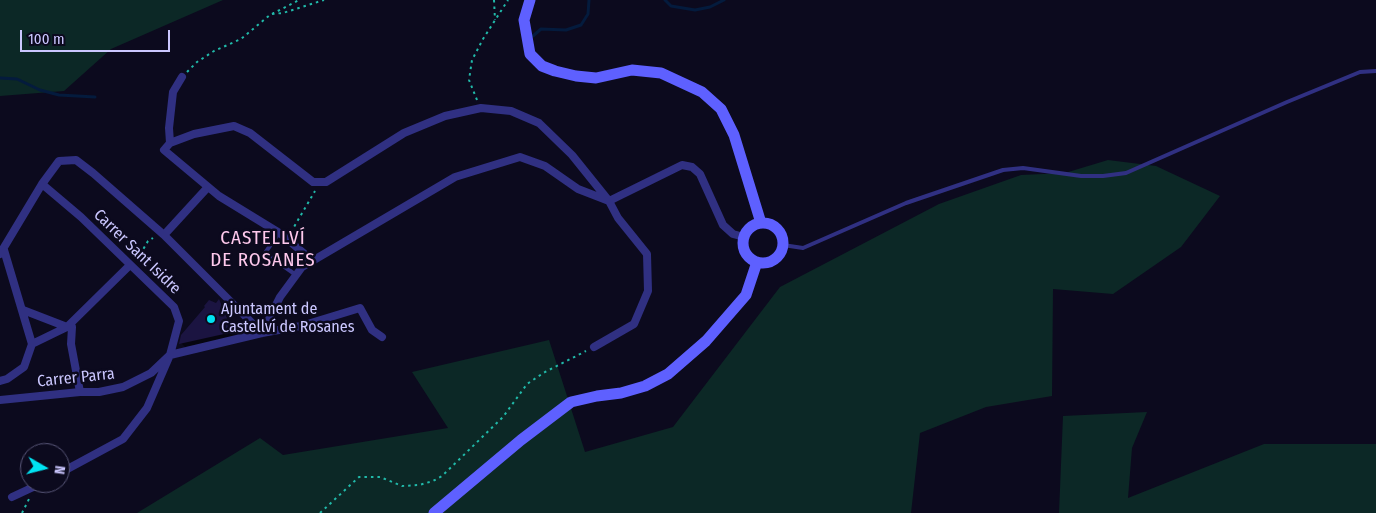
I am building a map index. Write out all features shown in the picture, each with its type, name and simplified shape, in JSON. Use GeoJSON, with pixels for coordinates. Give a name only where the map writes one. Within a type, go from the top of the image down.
{"type":"FeatureCollection","features":[{"type":"Feature","properties":{"kind":"street"},"geometry":{"type":"LineString","coordinates":[[530,0],[524,20],[530,54],[542,66],[576,76],[596,78],[632,70],[660,73],[702,92],[721,109],[734,135],[761,223]]}},
{"type":"Feature","properties":{"kind":"street"},"geometry":{"type":"LineString","coordinates":[[170,143],[169,128],[173,92],[182,77]]}},
{"type":"Feature","properties":{"kind":"street"},"geometry":{"type":"LineString","coordinates":[[313,261],[279,233],[208,187],[164,150],[170,143],[194,134],[234,126],[250,134],[313,182],[326,182],[404,133],[445,116],[481,108],[511,111],[538,123],[572,155],[647,254],[648,291],[634,324],[594,346]]}},
{"type":"Feature","properties":{"kind":"street"},"geometry":{"type":"LineString","coordinates":[[262,333],[280,297],[302,267],[455,177],[520,157],[545,166],[578,189],[608,201],[682,165],[692,167],[700,174],[723,225],[733,234],[744,237]]}},
{"type":"Feature","properties":{"kind":"street"},"geometry":{"type":"LineString","coordinates":[[0,381],[7,379],[24,368],[32,344],[23,310],[2,252],[42,184],[59,161],[76,160],[93,173],[164,235],[262,333]]}},
{"type":"Feature","properties":{"kind":"street","name":"Carrer Sant Isidre"},"geometry":{"type":"LineString","coordinates":[[42,184],[82,217],[174,307],[178,321],[170,355],[147,408],[123,439],[70,468]]}},
{"type":"Feature","properties":{"kind":"street"},"geometry":{"type":"LineString","coordinates":[[164,235],[208,187]]}},
{"type":"Feature","properties":{"kind":"street"},"geometry":{"type":"LineString","coordinates":[[761,223],[770,224],[777,228],[782,236],[783,245],[780,253],[774,260],[766,263],[757,262],[750,258],[745,252],[743,244],[744,237],[750,227],[761,223]]}},
{"type":"Feature","properties":{"kind":"street"},"geometry":{"type":"LineString","coordinates":[[434,513],[521,440],[572,402],[621,393],[645,386],[668,374],[706,341],[746,295],[757,262]]}},
{"type":"Feature","properties":{"kind":"street"},"geometry":{"type":"LineString","coordinates":[[32,344],[66,327],[130,266]]}},
{"type":"Feature","properties":{"kind":"street"},"geometry":{"type":"LineString","coordinates":[[170,355],[262,333],[301,326],[360,308],[372,330],[382,337]]}},
{"type":"Feature","properties":{"kind":"street"},"geometry":{"type":"LineString","coordinates":[[23,310],[66,327],[72,327],[71,344],[80,392]]}},
{"type":"Feature","properties":{"kind":"street","name":"Carrer Parra"},"geometry":{"type":"LineString","coordinates":[[0,400],[80,392],[99,392],[123,387],[151,373],[170,355]]}},
{"type":"Feature","properties":{"kind":"street"},"geometry":{"type":"LineString","coordinates":[[12,497],[21,493]]}},
{"type":"Feature","properties":{"kind":"lane"},"geometry":{"type":"LineString","coordinates":[[783,245],[803,248],[906,202],[1003,170],[1023,168],[1081,176],[1126,173],[1287,102],[1360,72],[1376,70]]}},
{"type":"Feature","properties":{"kind":"lane"},"geometry":{"type":"LineString","coordinates":[[279,233],[266,253],[296,275]]}},
{"type":"Feature","properties":{"kind":"path"},"geometry":{"type":"LineString","coordinates":[[182,77],[197,62],[214,51],[241,39],[271,14],[299,0]]}},
{"type":"Feature","properties":{"kind":"path"},"geometry":{"type":"LineString","coordinates":[[271,14],[283,13],[324,0]]}},
{"type":"Feature","properties":{"kind":"path"},"geometry":{"type":"LineString","coordinates":[[494,0],[495,22]]}},
{"type":"Feature","properties":{"kind":"path"},"geometry":{"type":"LineString","coordinates":[[481,108],[468,80],[472,60],[482,39],[508,0]]}},
{"type":"Feature","properties":{"kind":"path"},"geometry":{"type":"LineString","coordinates":[[287,240],[320,182]]}},
{"type":"Feature","properties":{"kind":"path"},"geometry":{"type":"LineString","coordinates":[[130,266],[136,261],[148,241],[158,234],[164,235]]}},
{"type":"Feature","properties":{"kind":"path"},"geometry":{"type":"LineString","coordinates":[[320,513],[359,477],[380,477],[402,486],[419,485],[442,476],[503,417],[527,384],[545,372],[594,346]]}},
{"type":"Feature","properties":{"kind":"green space"},"geometry":{"type":"Polygon","coordinates":[[[0,0],[223,0],[111,49],[64,91],[0,96],[0,0]]]}},
{"type":"Feature","properties":{"kind":"green space"},"geometry":{"type":"Polygon","coordinates":[[[1108,160],[1156,166],[1220,196],[1181,247],[1113,294],[1053,289],[1052,396],[986,407],[920,433],[911,513],[137,513],[260,438],[283,455],[448,428],[412,372],[549,340],[585,452],[673,427],[780,287],[939,204],[1021,175],[1065,173],[1108,160]]]}},
{"type":"Feature","properties":{"kind":"green space"},"geometry":{"type":"Polygon","coordinates":[[[1147,412],[1132,448],[1128,498],[1264,444],[1376,444],[1376,513],[1059,513],[1063,416],[1147,412]]]}},
{"type":"Feature","properties":{"kind":"building","name":"Ajuntament de Castellví de Rosanes"},"geometry":{"type":"Polygon","coordinates":[[[219,299],[233,332],[179,344],[181,335],[209,300],[216,303],[219,299]]]}},
{"type":"Feature","properties":{"kind":"waterway"},"geometry":{"type":"LineString","coordinates":[[533,36],[541,29],[566,30],[581,25],[588,14],[589,0]]}},
{"type":"Feature","properties":{"kind":"waterway"},"geometry":{"type":"LineString","coordinates":[[665,0],[671,6],[695,10],[710,7],[724,0]]}},
{"type":"Feature","properties":{"kind":"waterway"},"geometry":{"type":"LineString","coordinates":[[0,78],[17,79],[40,90],[59,95],[95,97]]}},
{"type":"Feature","properties":{"kind":"place","name":"Ajuntament de Castellví de Rosanes"},"geometry":{"type":"Point","coordinates":[211,319]}},
{"type":"Feature","properties":{"kind":"district","name":"CASTELLVÍ DE ROSANES"},"geometry":{"type":"Point","coordinates":[263,250]}}]}
